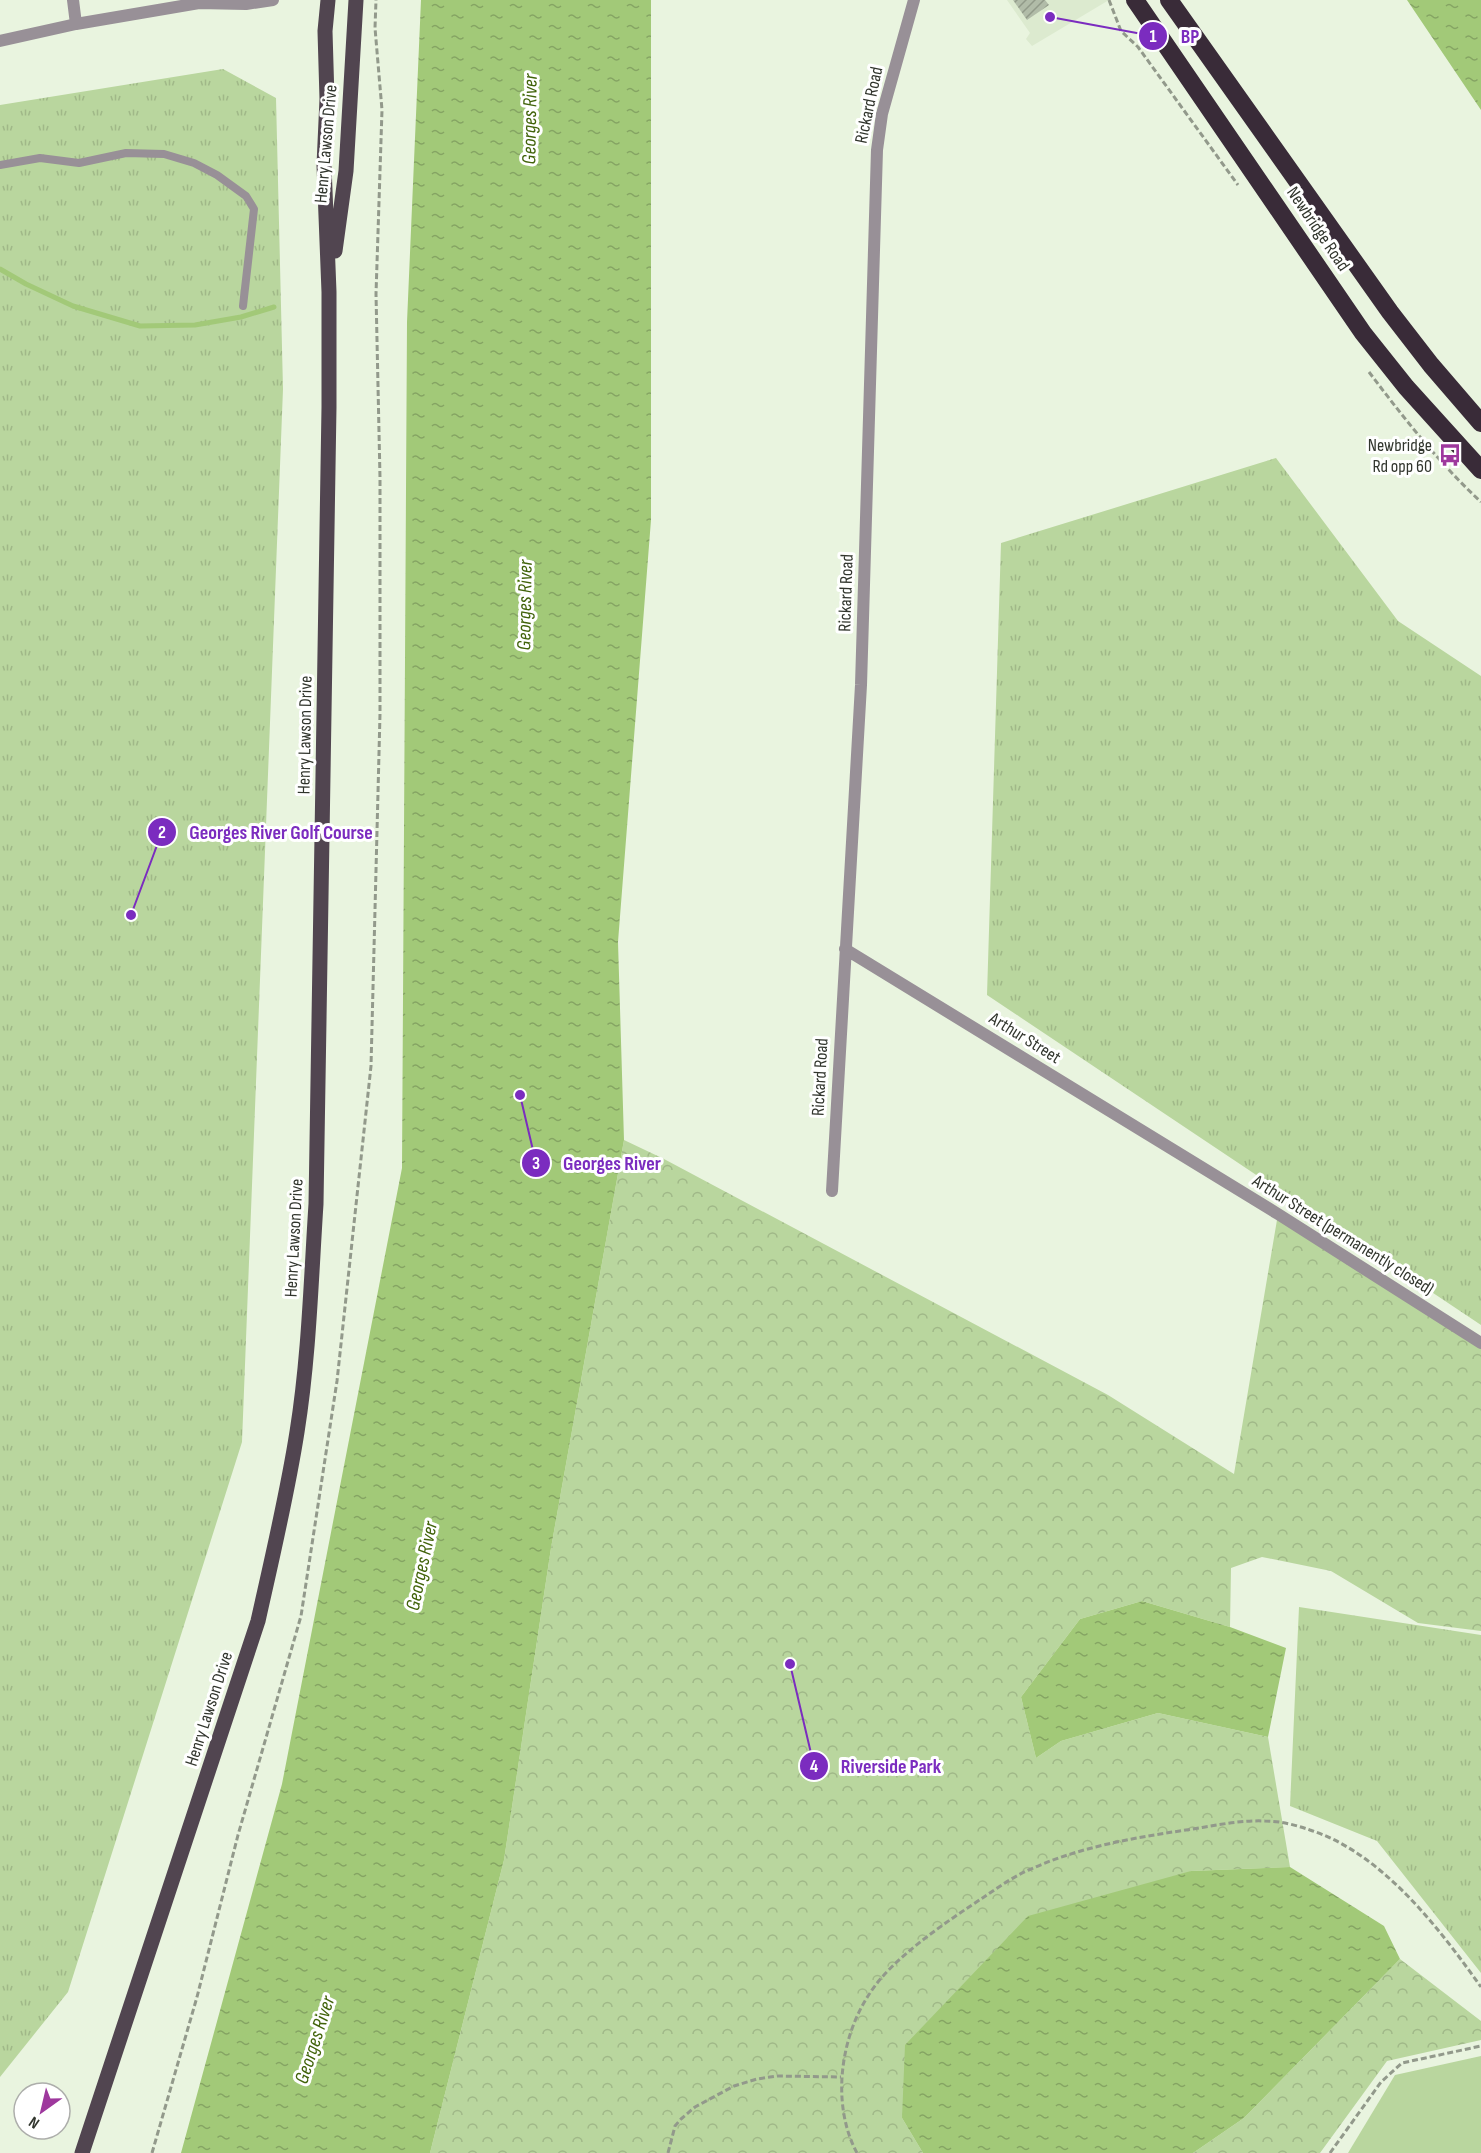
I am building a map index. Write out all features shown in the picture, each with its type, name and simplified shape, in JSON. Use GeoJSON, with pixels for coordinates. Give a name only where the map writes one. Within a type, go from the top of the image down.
{"type":"FeatureCollection","features":[{"type":"Feature","properties":{"kind":"highway","name":"Newbridge Road"},"geometry":{"type":"LineString","coordinates":[[1135,0],[1363,333],[1406,387],[1481,470]]}},
{"type":"Feature","properties":{"kind":"highway","name":"Newbridge Road"},"geometry":{"type":"LineString","coordinates":[[1169,0],[1390,312],[1431,365],[1481,423]]}},
{"type":"Feature","properties":{"kind":"main road","name":"Henry Lawson Drive"},"geometry":{"type":"LineString","coordinates":[[82,2153],[258,1621],[297,1431],[309,1318],[316,1204],[329,292],[324,165],[327,99],[325,31],[328,0]]}},
{"type":"Feature","properties":{"kind":"main road","name":"Henry Lawson Drive"},"geometry":{"type":"LineString","coordinates":[[329,292],[346,171],[356,0]]}},
{"type":"Feature","properties":{"kind":"street"},"geometry":{"type":"LineString","coordinates":[[73,0],[76,24]]}},
{"type":"Feature","properties":{"kind":"street"},"geometry":{"type":"LineString","coordinates":[[0,41],[76,24],[199,3],[246,4],[273,0]]}},
{"type":"Feature","properties":{"kind":"street","name":"Rickard Road"},"geometry":{"type":"LineString","coordinates":[[832,1191],[861,685],[877,150],[882,114],[914,0]]}},
{"type":"Feature","properties":{"kind":"street","name":"Arthur Street"},"geometry":{"type":"LineString","coordinates":[[845,949],[1185,1159]]}},
{"type":"Feature","properties":{"kind":"street","name":"Arthur Street (permanently closed)"},"geometry":{"type":"LineString","coordinates":[[1185,1159],[1278,1214],[1481,1343]]}},
{"type":"Feature","properties":{"kind":"lane"},"geometry":{"type":"LineString","coordinates":[[0,165],[40,158],[79,163],[126,153],[144,153],[175,157],[217,175],[246,196],[254,209],[243,306]]}},
{"type":"Feature","properties":{"kind":"path"},"geometry":{"type":"LineString","coordinates":[[857,2153],[847,2130],[842,2077],[850,2035],[859,2011],[870,1992],[883,1976],[957,1914],[1029,1870],[1070,1854],[1147,1835],[1233,1823],[1267,1821],[1310,1830],[1333,1839],[1362,1857],[1410,1898],[1432,1921],[1481,1987]]}},
{"type":"Feature","properties":{"kind":"path"},"geometry":{"type":"LineString","coordinates":[[1330,2153],[1381,2082],[1402,2063],[1481,2046]]}},
{"type":"Feature","properties":{"kind":"path"},"geometry":{"type":"LineString","coordinates":[[668,2153],[675,2126],[681,2119],[696,2107],[734,2086],[777,2076],[842,2077]]}},
{"type":"Feature","properties":{"kind":"shaded area"},"geometry":{"type":"Polygon","coordinates":[[[1007,0],[1109,0],[1032,46],[1026,39],[1030,33],[1007,0]]]}},
{"type":"Feature","properties":{"kind":"green space"},"geometry":{"type":"Polygon","coordinates":[[[223,69],[276,98],[283,389],[242,1442],[68,1992],[0,2077],[0,105],[223,69]]]}},
{"type":"Feature","properties":{"kind":"green space"},"geometry":{"type":"Polygon","coordinates":[[[1276,458],[1398,621],[1481,676],[1481,1325],[987,995],[1001,543],[1276,458]]]}},
{"type":"Feature","properties":{"kind":"green space"},"geometry":{"type":"Polygon","coordinates":[[[624,1140],[664,1159],[1108,1395],[1234,1474],[1278,1214],[1481,1343],[1481,1631],[1418,1623],[1331,1571],[1262,1557],[1231,1568],[1230,1627],[1142,1601],[1080,1619],[1021,1697],[1036,1758],[1061,1741],[1158,1713],[1268,1737],[1290,1867],[1191,1871],[902,2118],[923,2153],[430,2153],[504,1860],[551,1548],[624,1140]]]}},
{"type":"Feature","properties":{"kind":"green space"},"geometry":{"type":"Polygon","coordinates":[[[1299,1607],[1481,1635],[1481,1973],[1377,1841],[1290,1806],[1299,1607]]]}},
{"type":"Feature","properties":{"kind":"green space"},"geometry":{"type":"Polygon","coordinates":[[[1400,1959],[1481,2021],[1481,2040],[1387,2061],[1320,2153],[1193,2153],[1244,2118],[1400,1959]]]}},
{"type":"Feature","properties":{"kind":"green space"},"geometry":{"type":"Polygon","coordinates":[[[1481,2056],[1481,2153],[1348,2153],[1395,2075],[1481,2056]]]}},
{"type":"Feature","properties":{"kind":"water"},"geometry":{"type":"Polygon","coordinates":[[[421,0],[651,0],[651,520],[618,942],[624,1140],[551,1548],[504,1860],[430,2153],[181,2153],[282,1784],[402,1168],[407,322],[421,0]]]}},
{"type":"Feature","properties":{"kind":"water"},"geometry":{"type":"Polygon","coordinates":[[[1407,0],[1481,0],[1481,110],[1407,0]]]}},
{"type":"Feature","properties":{"kind":"water"},"geometry":{"type":"Polygon","coordinates":[[[1142,1601],[1230,1627],[1286,1648],[1268,1737],[1158,1713],[1061,1741],[1036,1758],[1021,1697],[1080,1619],[1142,1601]]]}},
{"type":"Feature","properties":{"kind":"water"},"geometry":{"type":"Polygon","coordinates":[[[1290,1867],[1384,1926],[1400,1959],[1244,2118],[1193,2153],[923,2153],[902,2118],[905,2045],[1028,1916],[1191,1871],[1290,1867]]]}},
{"type":"Feature","properties":{"kind":"building"},"geometry":{"type":"Polygon","coordinates":[[[1013,0],[1045,0],[1049,5],[1027,20],[1013,0]]]}},
{"type":"Feature","properties":{"kind":"waterway"},"geometry":{"type":"LineString","coordinates":[[0,269],[73,306],[140,326],[195,325],[241,317],[274,307]]}},
{"type":"Feature","properties":{"kind":"place","name":"BP"},"geometry":{"type":"Point","coordinates":[1050,17]}},
{"type":"Feature","properties":{"kind":"place","name":"Newbridge Rd opp 60"},"geometry":{"type":"Point","coordinates":[1450,455]}},
{"type":"Feature","properties":{"kind":"place","name":"Georges River Golf Course"},"geometry":{"type":"Point","coordinates":[131,915]}},
{"type":"Feature","properties":{"kind":"place","name":"Georges River"},"geometry":{"type":"Point","coordinates":[520,1095]}},
{"type":"Feature","properties":{"kind":"place","name":"Riverside Park"},"geometry":{"type":"Point","coordinates":[790,1664]}}]}
